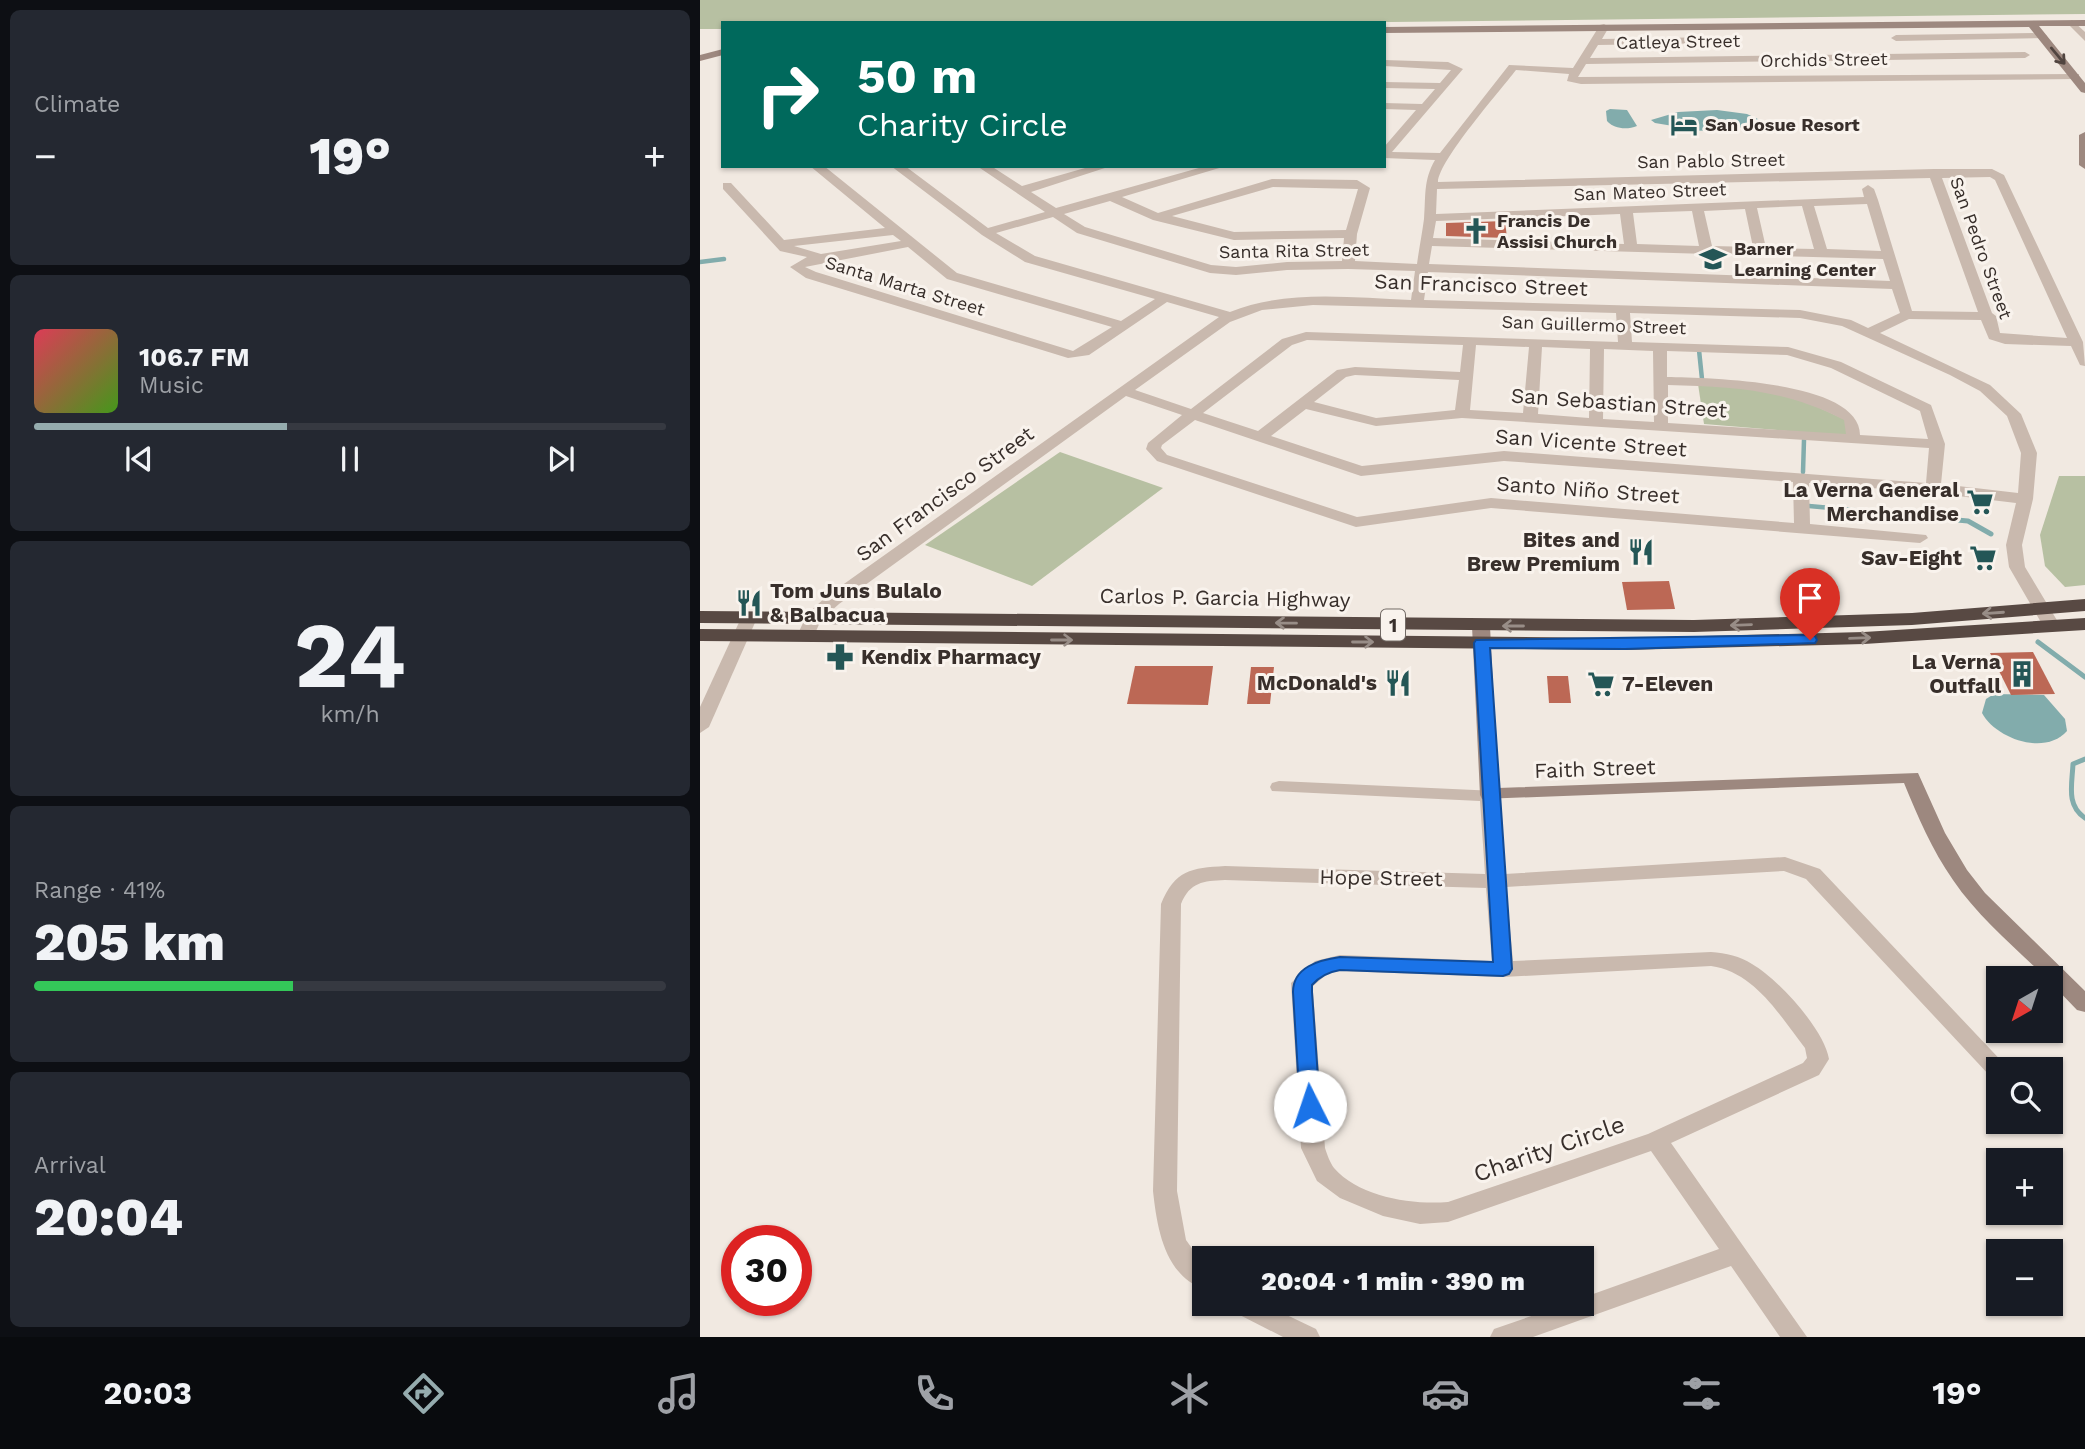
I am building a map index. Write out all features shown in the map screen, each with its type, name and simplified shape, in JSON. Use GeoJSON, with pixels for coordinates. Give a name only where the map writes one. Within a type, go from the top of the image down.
{"type":"FeatureCollection","features":[{"type":"Feature","properties":{"kind":"highway","name":"Carlos P. Garcia Highway"},"geometry":{"type":"LineString","coordinates":[[700,617],[745,626],[1876,638],[2046,618],[2085,605]]}},
{"type":"Feature","properties":{"kind":"highway","name":"Carlos P. Garcia Highway"},"geometry":{"type":"LineString","coordinates":[[2046,618],[2085,624]]}},
{"type":"Feature","properties":{"kind":"highway","name":"Carlos P. Garcia Highway"},"geometry":{"type":"LineString","coordinates":[[700,635],[745,626]]}},
{"type":"Feature","properties":{"kind":"main road"},"geometry":{"type":"LineString","coordinates":[[2031,23],[2085,90]]}},
{"type":"Feature","properties":{"kind":"main road"},"geometry":{"type":"LineString","coordinates":[[1386,30],[2085,23]]}},
{"type":"Feature","properties":{"kind":"main road"},"geometry":{"type":"LineString","coordinates":[[700,58],[721,53]]}},
{"type":"Feature","properties":{"kind":"main road"},"geometry":{"type":"LineString","coordinates":[[2085,135],[2082,154],[2085,165]]}},
{"type":"Feature","properties":{"kind":"main road"},"geometry":{"type":"LineString","coordinates":[[1481,635],[1489,795]]}},
{"type":"Feature","properties":{"kind":"main road","name":"Faith Street"},"geometry":{"type":"LineString","coordinates":[[1489,795],[1911,778],[1936,833],[1960,875],[1978,898],[2085,1004]]}},
{"type":"Feature","properties":{"kind":"street"},"geometry":{"type":"LineString","coordinates":[[2072,23],[2085,38]]}},
{"type":"Feature","properties":{"kind":"street"},"geometry":{"type":"LineString","coordinates":[[1709,26],[1733,79]]}},
{"type":"Feature","properties":{"kind":"street"},"geometry":{"type":"LineString","coordinates":[[1417,303],[1430,218],[1430,186],[1443,157],[1513,67],[1577,70],[1604,27]]}},
{"type":"Feature","properties":{"kind":"street"},"geometry":{"type":"LineString","coordinates":[[1920,76],[1896,38],[2042,36]]}},
{"type":"Feature","properties":{"kind":"street"},"geometry":{"type":"LineString","coordinates":[[2010,37],[2043,76]]}},
{"type":"Feature","properties":{"kind":"street"},"geometry":{"type":"LineString","coordinates":[[1595,42],[1716,40]]}},
{"type":"Feature","properties":{"kind":"street","name":"Catleya Street"},"geometry":{"type":"LineString","coordinates":[[1577,70],[1724,59],[2025,55]]}},
{"type":"Feature","properties":{"kind":"street"},"geometry":{"type":"LineString","coordinates":[[1386,63],[1458,69],[1386,151]]}},
{"type":"Feature","properties":{"kind":"street","name":"Orchids Street"},"geometry":{"type":"LineString","coordinates":[[1577,70],[1733,79],[2075,76]]}},
{"type":"Feature","properties":{"kind":"street"},"geometry":{"type":"LineString","coordinates":[[1386,85],[1443,86]]}},
{"type":"Feature","properties":{"kind":"street"},"geometry":{"type":"LineString","coordinates":[[1386,106],[1422,107]]}},
{"type":"Feature","properties":{"kind":"street"},"geometry":{"type":"LineString","coordinates":[[1386,130],[1401,131]]}},
{"type":"Feature","properties":{"kind":"street"},"geometry":{"type":"LineString","coordinates":[[1386,154],[1443,157]]}},
{"type":"Feature","properties":{"kind":"street"},"geometry":{"type":"LineString","coordinates":[[819,168],[894,231],[952,275],[989,289],[1122,326],[1165,298]]}},
{"type":"Feature","properties":{"kind":"street"},"geometry":{"type":"LineString","coordinates":[[900,168],[986,232],[1039,263],[1229,316]]}},
{"type":"Feature","properties":{"kind":"street","name":"Santa Rita Street"},"geometry":{"type":"LineString","coordinates":[[986,168],[1081,230],[1210,269],[1236,271],[1287,265],[1348,265],[1421,270],[1898,285]]}},
{"type":"Feature","properties":{"kind":"street"},"geometry":{"type":"LineString","coordinates":[[1020,191],[1098,168]]}},
{"type":"Feature","properties":{"kind":"street"},"geometry":{"type":"LineString","coordinates":[[986,232],[1213,168]]}},
{"type":"Feature","properties":{"kind":"street","name":"San Pedro Street"},"geometry":{"type":"LineString","coordinates":[[1934,173],[1989,316],[1994,336],[1999,339],[2076,342]]}},
{"type":"Feature","properties":{"kind":"street","name":"San Pablo Street"},"geometry":{"type":"LineString","coordinates":[[1430,186],[1992,173],[2000,178],[2076,342]]}},
{"type":"Feature","properties":{"kind":"street"},"geometry":{"type":"LineString","coordinates":[[1864,175],[1907,315]]}},
{"type":"Feature","properties":{"kind":"street"},"geometry":{"type":"LineString","coordinates":[[1157,217],[1272,183],[1360,185],[1364,188],[1351,234],[1348,265]]}},
{"type":"Feature","properties":{"kind":"street"},"geometry":{"type":"LineString","coordinates":[[727,186],[779,244],[799,253],[829,256]]}},
{"type":"Feature","properties":{"kind":"street"},"geometry":{"type":"LineString","coordinates":[[1112,197],[1130,208],[1157,217],[1248,237],[1351,234]]}},
{"type":"Feature","properties":{"kind":"street","name":"San Mateo Street"},"geometry":{"type":"LineString","coordinates":[[1430,218],[1871,200]]}},
{"type":"Feature","properties":{"kind":"street"},"geometry":{"type":"LineString","coordinates":[[1807,203],[1821,252]]}},
{"type":"Feature","properties":{"kind":"street"},"geometry":{"type":"LineString","coordinates":[[1750,205],[1760,250]]}},
{"type":"Feature","properties":{"kind":"street"},"geometry":{"type":"LineString","coordinates":[[1697,207],[1706,248]]}},
{"type":"Feature","properties":{"kind":"street"},"geometry":{"type":"LineString","coordinates":[[1626,210],[1631,246]]}},
{"type":"Feature","properties":{"kind":"street"},"geometry":{"type":"LineString","coordinates":[[779,244],[894,231]]}},
{"type":"Feature","properties":{"kind":"street"},"geometry":{"type":"LineString","coordinates":[[1426,242],[1888,255]]}},
{"type":"Feature","properties":{"kind":"street","name":"Santa Marta Street"},"geometry":{"type":"LineString","coordinates":[[909,243],[805,261],[796,267],[811,275],[1077,355],[1122,326]]}},
{"type":"Feature","properties":{"kind":"street","name":"San Francisco Street"},"geometry":{"type":"LineString","coordinates":[[809,627],[833,600],[1229,316],[1246,309],[1280,302],[1417,303],[1800,314],[1834,319],[1871,332],[1985,388],[2014,414],[2029,453],[2025,499],[2015,535],[2016,556],[2024,582],[2046,618]]}},
{"type":"Feature","properties":{"kind":"street"},"geometry":{"type":"LineString","coordinates":[[1623,310],[1625,345]]}},
{"type":"Feature","properties":{"kind":"street"},"geometry":{"type":"LineString","coordinates":[[1871,332],[1907,315],[1989,316]]}},
{"type":"Feature","properties":{"kind":"street","name":"San Guillermo Street"},"geometry":{"type":"LineString","coordinates":[[1191,414],[1287,342],[1318,335],[1788,351],[1818,358],[1926,408],[1938,444],[1933,488]]}},
{"type":"Feature","properties":{"kind":"street"},"geometry":{"type":"LineString","coordinates":[[1462,414],[1470,340]]}},
{"type":"Feature","properties":{"kind":"street"},"geometry":{"type":"LineString","coordinates":[[1530,418],[1536,342]]}},
{"type":"Feature","properties":{"kind":"street"},"geometry":{"type":"LineString","coordinates":[[2076,342],[2085,362]]}},
{"type":"Feature","properties":{"kind":"street"},"geometry":{"type":"LineString","coordinates":[[1596,422],[1597,344]]}},
{"type":"Feature","properties":{"kind":"street"},"geometry":{"type":"LineString","coordinates":[[1660,347],[1663,381],[1661,427]]}},
{"type":"Feature","properties":{"kind":"street"},"geometry":{"type":"LineString","coordinates":[[1260,437],[1332,379],[1354,371],[1464,376]]}},
{"type":"Feature","properties":{"kind":"street"},"geometry":{"type":"LineString","coordinates":[[1663,381],[1762,384],[1791,390],[1849,417],[1853,423],[1853,438]]}},
{"type":"Feature","properties":{"kind":"street","name":"San Vicente Street"},"geometry":{"type":"LineString","coordinates":[[1124,391],[1362,471],[1504,456],[1933,488],[2025,499]]}},
{"type":"Feature","properties":{"kind":"street","name":"San Sebastian Street"},"geometry":{"type":"LineString","coordinates":[[1301,403],[1376,422],[1462,414],[1938,444]]}},
{"type":"Feature","properties":{"kind":"street","name":"Santo Niño Street"},"geometry":{"type":"LineString","coordinates":[[1191,414],[1155,443],[1153,449],[1161,458],[1344,520],[1367,522],[1491,503],[1920,538]]}},
{"type":"Feature","properties":{"kind":"street"},"geometry":{"type":"LineString","coordinates":[[1801,478],[1802,528]]}},
{"type":"Feature","properties":{"kind":"street"},"geometry":{"type":"LineString","coordinates":[[700,727],[745,626]]}},
{"type":"Feature","properties":{"kind":"street","name":"Faith Street"},"geometry":{"type":"LineString","coordinates":[[1279,787],[1489,795]]}},
{"type":"Feature","properties":{"kind":"street"},"geometry":{"type":"LineString","coordinates":[[1489,795],[1503,969]]}},
{"type":"Feature","properties":{"kind":"street","name":"Hope Street"},"geometry":{"type":"LineString","coordinates":[[1192,1268],[1181,1258],[1171,1237],[1165,1191],[1171,904],[1177,887],[1193,876],[1225,873],[1495,880],[1785,864],[1813,874],[1835,895],[1986,1057]]}},
{"type":"Feature","properties":{"kind":"street","name":"Charity Circle"},"geometry":{"type":"LineString","coordinates":[[1722,959],[1746,968],[1757,976],[1816,1046],[1818,1059],[1811,1069],[1801,1076],[1656,1140],[1448,1213],[1420,1214],[1383,1206],[1348,1191],[1325,1174],[1313,1148],[1302,983],[1322,966],[1340,964],[1503,969],[1722,959]]}},
{"type":"Feature","properties":{"kind":"street"},"geometry":{"type":"LineString","coordinates":[[1656,1140],[1794,1337]]}},
{"type":"Feature","properties":{"kind":"street"},"geometry":{"type":"LineString","coordinates":[[1503,1337],[1735,1254]]}},
{"type":"Feature","properties":{"kind":"street"},"geometry":{"type":"LineString","coordinates":[[1265,1316],[1307,1337]]}},
{"type":"Feature","properties":{"kind":"green space"},"geometry":{"type":"Polygon","coordinates":[[[700,0],[2085,0],[2085,14],[1386,22],[721,21],[721,29],[700,29],[700,0]]]}},
{"type":"Feature","properties":{"kind":"green space"},"geometry":{"type":"Polygon","coordinates":[[[1698,384],[1785,392],[1846,420],[1848,436],[1704,424],[1698,384]]]}},
{"type":"Feature","properties":{"kind":"green space"},"geometry":{"type":"Polygon","coordinates":[[[1060,452],[1163,488],[1032,586],[925,545],[1060,452]]]}},
{"type":"Feature","properties":{"kind":"green space"},"geometry":{"type":"Polygon","coordinates":[[[2059,476],[2085,476],[2085,585],[2065,587],[2045,566],[2040,535],[2059,476]]]}},
{"type":"Feature","properties":{"kind":"water"},"geometry":{"type":"Polygon","coordinates":[[[1627,110],[1637,126],[1613,126],[1607,121],[1606,111],[1627,110]]]}},
{"type":"Feature","properties":{"kind":"water"},"geometry":{"type":"Polygon","coordinates":[[[1717,110],[1747,114],[1760,120],[1744,124],[1738,130],[1683,131],[1651,120],[1678,112],[1717,110]]]}},
{"type":"Feature","properties":{"kind":"water"},"geometry":{"type":"Polygon","coordinates":[[[1994,694],[2044,695],[2065,719],[2067,731],[2046,742],[2034,743],[2009,737],[1982,713],[1986,699],[1994,694]]]}},
{"type":"Feature","properties":{"kind":"building","name":"Francis De Assisi Church"},"geometry":{"type":"Polygon","coordinates":[[[1505,221],[1507,238],[1446,236],[1446,223],[1505,221]]]}},
{"type":"Feature","properties":{"kind":"building"},"geometry":{"type":"Polygon","coordinates":[[[1669,581],[1675,609],[1627,610],[1622,582],[1669,581]]]}},
{"type":"Feature","properties":{"kind":"building","name":"La Verna Outfall"},"geometry":{"type":"Polygon","coordinates":[[[2033,652],[2055,694],[2011,695],[1990,653],[2033,652]]]}},
{"type":"Feature","properties":{"kind":"building"},"geometry":{"type":"Polygon","coordinates":[[[1135,666],[1213,666],[1208,705],[1127,704],[1135,666]]]}},
{"type":"Feature","properties":{"kind":"building"},"geometry":{"type":"Polygon","coordinates":[[[1251,667],[1274,667],[1270,704],[1247,704],[1251,667]]]}},
{"type":"Feature","properties":{"kind":"building"},"geometry":{"type":"Polygon","coordinates":[[[1547,676],[1568,676],[1571,703],[1549,703],[1547,676]]]}},
{"type":"Feature","properties":{"kind":"waterway"},"geometry":{"type":"LineString","coordinates":[[700,262],[724,259]]}},
{"type":"Feature","properties":{"kind":"waterway"},"geometry":{"type":"LineString","coordinates":[[1699,350],[1702,379]]}},
{"type":"Feature","properties":{"kind":"waterway"},"geometry":{"type":"LineString","coordinates":[[1803,472],[1804,440]]}},
{"type":"Feature","properties":{"kind":"waterway"},"geometry":{"type":"LineString","coordinates":[[1809,506],[1897,514]]}},
{"type":"Feature","properties":{"kind":"waterway"},"geometry":{"type":"LineString","coordinates":[[1879,513],[1968,521],[1991,534]]}},
{"type":"Feature","properties":{"kind":"waterway"},"geometry":{"type":"LineString","coordinates":[[2038,642],[2085,677]]}},
{"type":"Feature","properties":{"kind":"waterway"},"geometry":{"type":"LineString","coordinates":[[2085,759],[2073,764],[2071,787],[2075,807],[2085,818]]}},
{"type":"Feature","properties":{"kind":"place","name":"San Josue Resort"},"geometry":{"type":"Point","coordinates":[1684,125]}},
{"type":"Feature","properties":{"kind":"place","name":"Francis De Assisi Church"},"geometry":{"type":"Point","coordinates":[1476,231]}},
{"type":"Feature","properties":{"kind":"place","name":"Barner Learning Center"},"geometry":{"type":"Point","coordinates":[1713,259]}},
{"type":"Feature","properties":{"kind":"place","name":"La Verna General Merchandise"},"geometry":{"type":"Point","coordinates":[1980,502]}},
{"type":"Feature","properties":{"kind":"place","name":"Bites and Brew Premium"},"geometry":{"type":"Point","coordinates":[1641,552]}},
{"type":"Feature","properties":{"kind":"place","name":"Sav-Eight"},"geometry":{"type":"Point","coordinates":[1983,558]}},
{"type":"Feature","properties":{"kind":"place","name":"Tom Juns Bulalo & Balbacua"},"geometry":{"type":"Point","coordinates":[749,603]}},
{"type":"Feature","properties":{"kind":"place","name":"Kendix Pharmacy"},"geometry":{"type":"Point","coordinates":[840,657]}},
{"type":"Feature","properties":{"kind":"place","name":"La Verna Outfall"},"geometry":{"type":"Point","coordinates":[2022,674]}},
{"type":"Feature","properties":{"kind":"place","name":"McDonald's"},"geometry":{"type":"Point","coordinates":[1398,683]}},
{"type":"Feature","properties":{"kind":"place","name":"7-Eleven"},"geometry":{"type":"Point","coordinates":[1601,684]}},
{"type":"Feature","properties":{"kind":"route"},"geometry":{"type":"LineString","coordinates":[[1310,1106],[1302,983],[1322,966],[1371,963],[1503,969],[1489,795],[1482,643],[1625,644],[1810,640]]}}]}
